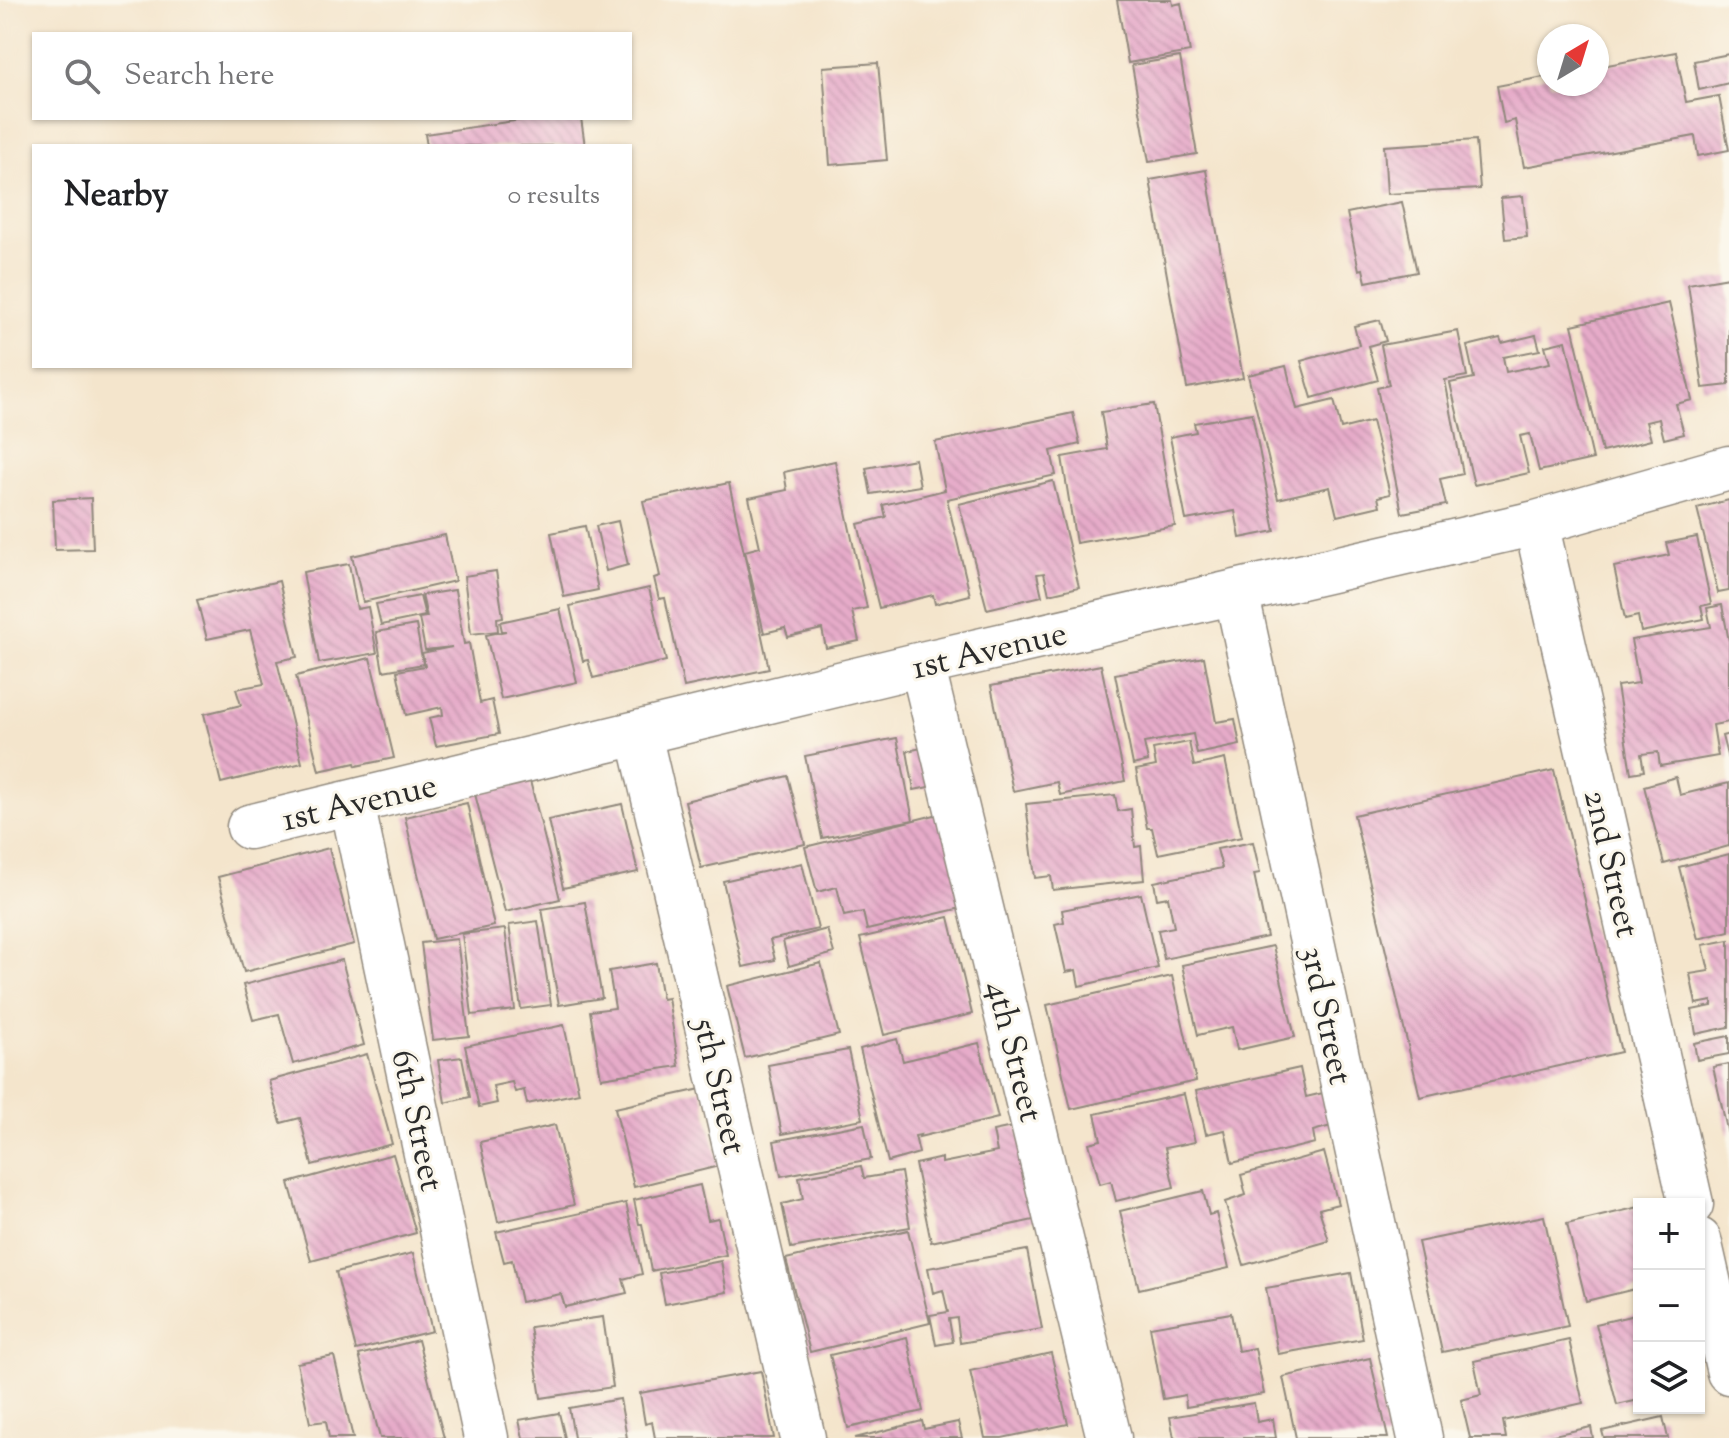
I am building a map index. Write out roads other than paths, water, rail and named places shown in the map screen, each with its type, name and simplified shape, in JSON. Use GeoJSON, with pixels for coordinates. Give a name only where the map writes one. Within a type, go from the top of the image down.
{"type":"FeatureCollection","features":[{"type":"Feature","properties":{"kind":"street","name":"1st Avenue"},"geometry":{"type":"LineString","coordinates":[[249,827],[922,664],[1536,523],[1729,468]]}},
{"type":"Feature","properties":{"kind":"street","name":"2nd Street"},"geometry":{"type":"LineString","coordinates":[[1536,523],[1690,1198]]}},
{"type":"Feature","properties":{"kind":"street","name":"3rd Street"},"geometry":{"type":"LineString","coordinates":[[1236,592],[1420,1438]]}},
{"type":"Feature","properties":{"kind":"street","name":"4th Street"},"geometry":{"type":"LineString","coordinates":[[922,664],[1109,1438]]}},
{"type":"Feature","properties":{"kind":"street","name":"5th Street"},"geometry":{"type":"LineString","coordinates":[[639,734],[803,1438]]}},
{"type":"Feature","properties":{"kind":"street","name":"6th Street"},"geometry":{"type":"LineString","coordinates":[[352,803],[486,1438]]}},
{"type":"Feature","properties":{"kind":"street"},"geometry":{"type":"LineString","coordinates":[[1705,1266],[1729,1372]]}}]}
